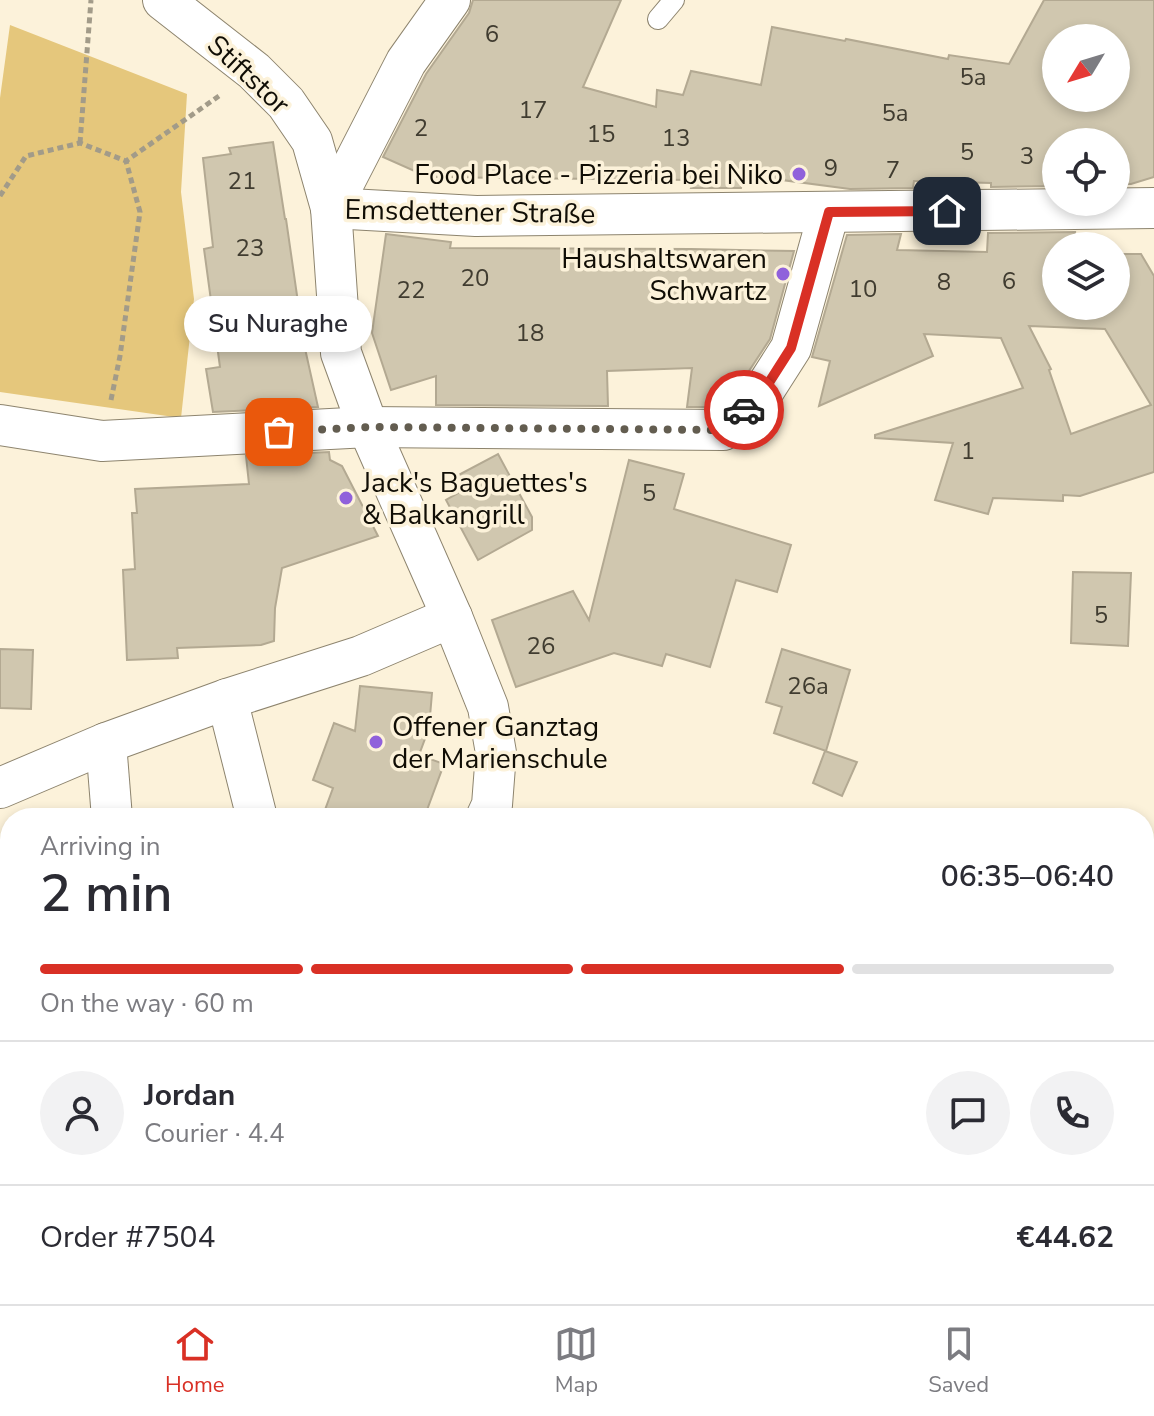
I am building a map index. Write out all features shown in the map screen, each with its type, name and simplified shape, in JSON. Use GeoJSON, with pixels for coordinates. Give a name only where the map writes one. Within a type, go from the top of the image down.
{"type":"FeatureCollection","features":[{"type":"Feature","properties":{"kind":"street","name":"Stiftstor"},"geometry":{"type":"LineString","coordinates":[[163,0],[254,71],[286,103],[312,141],[331,208]]}},
{"type":"Feature","properties":{"kind":"street"},"geometry":{"type":"LineString","coordinates":[[331,208],[406,62],[450,0]]}},
{"type":"Feature","properties":{"kind":"street","name":"Emsdettener Straße"},"geometry":{"type":"LineString","coordinates":[[491,808],[496,753],[488,707],[368,427],[341,353],[331,208],[476,216],[1154,208]]}},
{"type":"Feature","properties":{"kind":"street"},"geometry":{"type":"LineString","coordinates":[[0,425],[102,441],[368,427],[723,430],[761,395],[791,348],[829,212]]}},
{"type":"Feature","properties":{"kind":"street"},"geometry":{"type":"LineString","coordinates":[[0,788],[106,743],[227,699],[361,656],[452,617]]}},
{"type":"Feature","properties":{"kind":"street"},"geometry":{"type":"LineString","coordinates":[[227,699],[254,808]]}},
{"type":"Feature","properties":{"kind":"street"},"geometry":{"type":"LineString","coordinates":[[106,743],[111,808]]}},
{"type":"Feature","properties":{"kind":"lane"},"geometry":{"type":"LineString","coordinates":[[658,19],[674,0]]}},
{"type":"Feature","properties":{"kind":"path"},"geometry":{"type":"LineString","coordinates":[[80,143],[91,0]]}},
{"type":"Feature","properties":{"kind":"path"},"geometry":{"type":"LineString","coordinates":[[126,161],[254,71]]}},
{"type":"Feature","properties":{"kind":"path"},"geometry":{"type":"LineString","coordinates":[[0,196],[26,156],[80,143],[126,161]]}},
{"type":"Feature","properties":{"kind":"path"},"geometry":{"type":"LineString","coordinates":[[102,441],[120,356],[140,212],[126,161]]}},
{"type":"Feature","properties":{"kind":"shaded area"},"geometry":{"type":"Polygon","coordinates":[[[10,25],[187,94],[181,192],[194,299],[181,418],[0,392],[0,98],[10,25]]]}},
{"type":"Feature","properties":{"kind":"building"},"geometry":{"type":"Polygon","coordinates":[[[473,0],[621,0],[583,87],[656,107],[657,90],[683,95],[691,71],[761,85],[772,27],[948,59],[949,55],[1009,64],[1044,0],[1154,0],[1154,177],[1130,184],[1130,128],[1042,128],[1042,186],[991,187],[991,183],[914,181],[913,188],[850,189],[744,175],[741,188],[691,188],[693,180],[428,177],[383,157],[426,74],[469,13],[473,0]]]}},
{"type":"Feature","properties":{"kind":"building"},"geometry":{"type":"Polygon","coordinates":[[[273,142],[304,344],[318,407],[213,412],[206,369],[220,367],[204,249],[213,247],[203,158],[231,154],[229,148],[273,142]]]}},
{"type":"Feature","properties":{"kind":"building"},"geometry":{"type":"Polygon","coordinates":[[[1042,232],[1042,320],[1130,320],[1130,254],[1141,254],[1154,276],[1154,472],[1080,496],[1063,495],[1063,501],[993,498],[988,514],[935,500],[953,443],[875,438],[875,435],[1023,388],[1001,338],[924,334],[933,356],[819,406],[830,361],[812,357],[847,235],[901,234],[897,250],[987,252],[988,233],[1042,232]],[[1029,326],[1051,369],[1071,434],[1151,405],[1105,329],[1029,326]]]}},
{"type":"Feature","properties":{"kind":"building"},"geometry":{"type":"Polygon","coordinates":[[[386,234],[451,242],[450,248],[794,251],[770,339],[743,380],[714,407],[687,407],[692,368],[607,371],[608,406],[436,405],[436,376],[391,390],[372,333],[386,234]]]}},
{"type":"Feature","properties":{"kind":"building"},"geometry":{"type":"Polygon","coordinates":[[[329,452],[330,460],[342,466],[378,536],[282,568],[275,608],[274,641],[261,645],[177,648],[178,658],[127,660],[123,570],[135,569],[132,513],[137,513],[135,489],[249,484],[246,456],[329,452]]]}},
{"type":"Feature","properties":{"kind":"building"},"geometry":{"type":"Polygon","coordinates":[[[498,454],[532,517],[532,530],[478,560],[446,500],[458,493],[451,479],[498,454]]]}},
{"type":"Feature","properties":{"kind":"building"},"geometry":{"type":"Polygon","coordinates":[[[629,460],[684,474],[674,509],[791,545],[777,592],[736,580],[710,667],[666,654],[662,666],[614,653],[516,687],[492,620],[573,591],[589,620],[629,460]]]}},
{"type":"Feature","properties":{"kind":"building"},"geometry":{"type":"Polygon","coordinates":[[[1073,572],[1131,573],[1128,646],[1071,643],[1073,572]]]}},
{"type":"Feature","properties":{"kind":"building"},"geometry":{"type":"Polygon","coordinates":[[[0,649],[33,650],[31,709],[0,708],[0,649]]]}},
{"type":"Feature","properties":{"kind":"building"},"geometry":{"type":"Polygon","coordinates":[[[782,649],[850,670],[826,751],[774,733],[782,707],[766,702],[782,649]]]}},
{"type":"Feature","properties":{"kind":"building","name":"Offener Ganztag der Marienschule"},"geometry":{"type":"Polygon","coordinates":[[[360,686],[432,693],[429,728],[419,755],[444,764],[428,808],[326,808],[333,788],[313,780],[334,723],[355,731],[360,686]]]}},
{"type":"Feature","properties":{"kind":"building"},"geometry":{"type":"Polygon","coordinates":[[[825,751],[857,762],[842,796],[813,783],[825,751]]]}},
{"type":"Feature","properties":{"kind":"way so far"},"geometry":{"type":"LineString","coordinates":[[279,432],[368,427],[723,430],[744,410]]}},
{"type":"Feature","properties":{"kind":"place","name":"Food Place - Pizzeria bei Niko"},"geometry":{"type":"Point","coordinates":[799,174]}},
{"type":"Feature","properties":{"kind":"place","name":"Haushaltswaren Schwartz"},"geometry":{"type":"Point","coordinates":[783,274]}},
{"type":"Feature","properties":{"kind":"place","name":"Su Nuraghe"},"geometry":{"type":"Point","coordinates":[279,432]}},
{"type":"Feature","properties":{"kind":"place","name":"Jack's Baguettes's & Balkangrill"},"geometry":{"type":"Point","coordinates":[346,498]}},
{"type":"Feature","properties":{"kind":"place","name":"Offener Ganztag der Marienschule"},"geometry":{"type":"Point","coordinates":[376,742]}},
{"type":"Feature","properties":{"kind":"route"},"geometry":{"type":"LineString","coordinates":[[744,410],[761,395],[791,348],[829,212],[947,211]]}}]}
